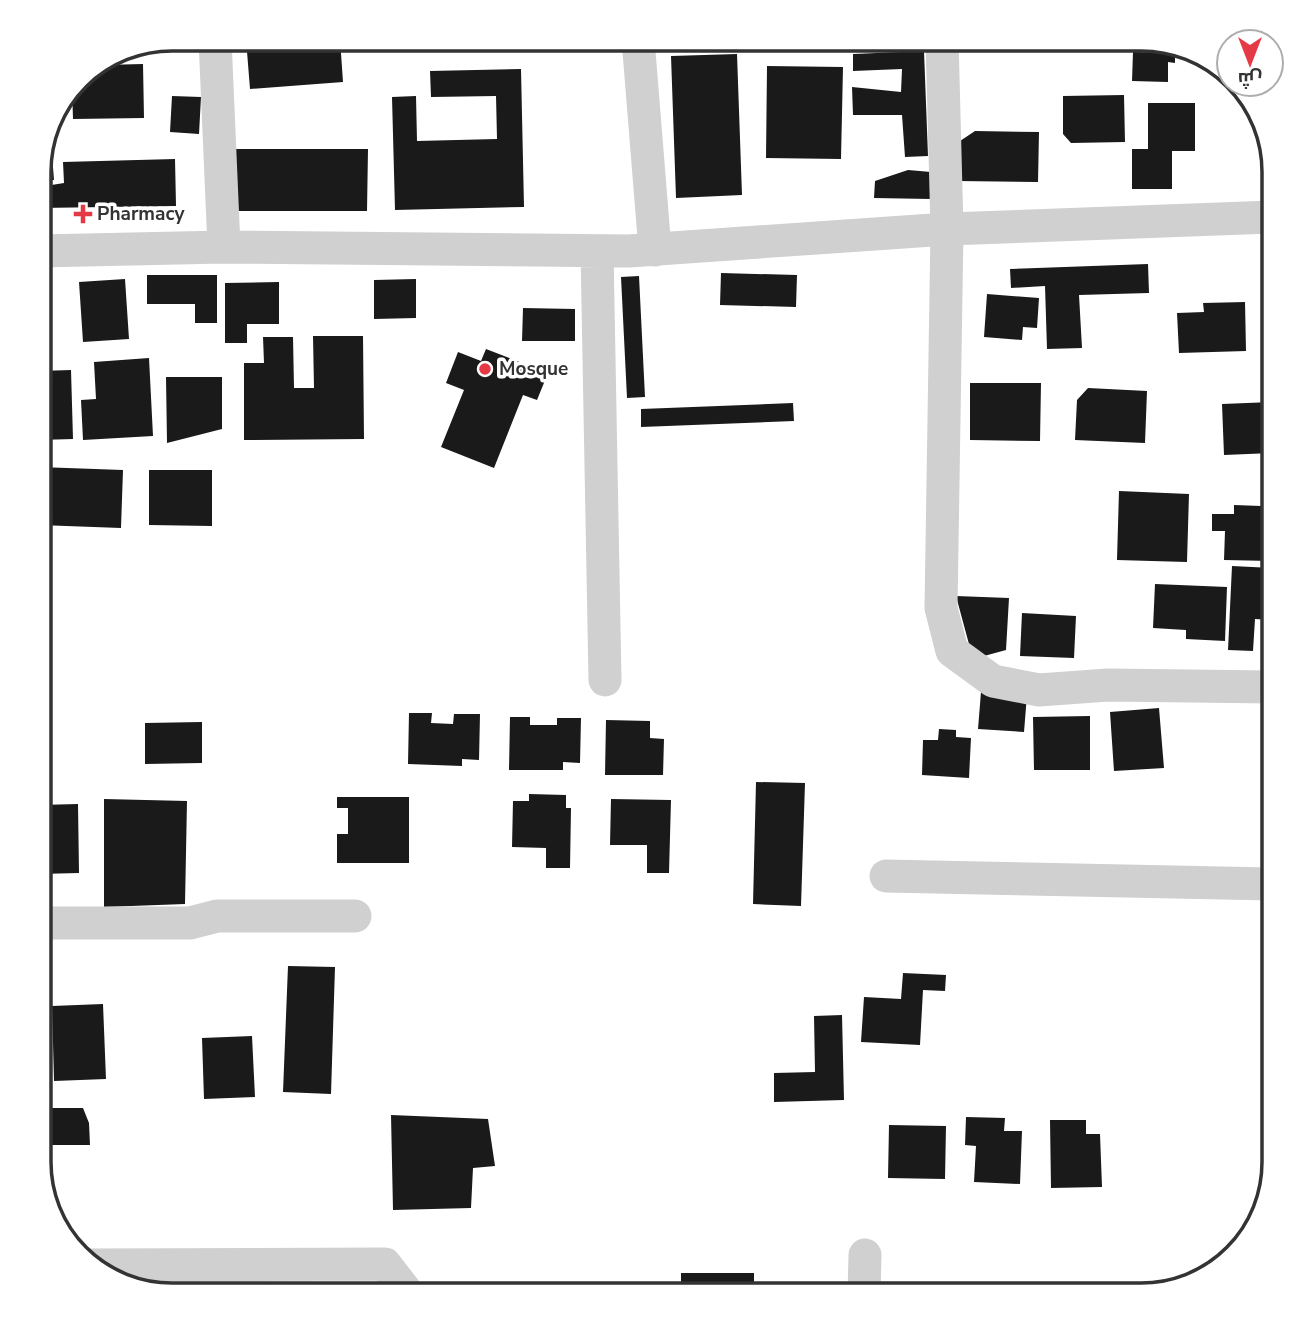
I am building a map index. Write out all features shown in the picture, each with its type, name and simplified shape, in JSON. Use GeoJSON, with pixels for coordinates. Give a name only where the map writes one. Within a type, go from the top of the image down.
{"type":"FeatureCollection","features":[{"type":"Feature","properties":{"kind":"street"},"geometry":{"type":"LineString","coordinates":[[216,51],[225,247]]}},
{"type":"Feature","properties":{"kind":"street"},"geometry":{"type":"LineString","coordinates":[[639,51],[654,250]]}},
{"type":"Feature","properties":{"kind":"street"},"geometry":{"type":"LineString","coordinates":[[942,51],[947,229],[941,608],[952,651],[993,681],[1039,690],[1108,685],[1262,687]]}},
{"type":"Feature","properties":{"kind":"street"},"geometry":{"type":"LineString","coordinates":[[51,251],[225,247],[654,250],[947,229],[1262,217]]}},
{"type":"Feature","properties":{"kind":"street"},"geometry":{"type":"LineString","coordinates":[[597,251],[605,680]]}},
{"type":"Feature","properties":{"kind":"street"},"geometry":{"type":"LineString","coordinates":[[886,876],[1262,884]]}},
{"type":"Feature","properties":{"kind":"street"},"geometry":{"type":"LineString","coordinates":[[51,923],[190,923],[217,916],[355,916]]}},
{"type":"Feature","properties":{"kind":"street"},"geometry":{"type":"LineString","coordinates":[[864,1283],[865,1255]]}},
{"type":"Feature","properties":{"kind":"street"},"geometry":{"type":"LineString","coordinates":[[109,1265],[385,1264],[399,1283]]}},
{"type":"Feature","properties":{"kind":"building"},"geometry":{"type":"Polygon","coordinates":[[[247,51],[341,51],[343,82],[250,89],[247,51]]]}},
{"type":"Feature","properties":{"kind":"building"},"geometry":{"type":"Polygon","coordinates":[[[924,51],[928,156],[905,157],[902,115],[853,115],[852,87],[901,92],[902,69],[853,71],[853,54],[924,51]]]}},
{"type":"Feature","properties":{"kind":"building"},"geometry":{"type":"Polygon","coordinates":[[[1133,52],[1175,56],[1175,63],[1168,62],[1168,82],[1132,81],[1133,52]]]}},
{"type":"Feature","properties":{"kind":"building"},"geometry":{"type":"Polygon","coordinates":[[[737,54],[742,195],[676,198],[671,56],[737,54]]]}},
{"type":"Feature","properties":{"kind":"building"},"geometry":{"type":"Polygon","coordinates":[[[143,64],[144,118],[73,119],[73,103],[76,98],[92,81],[116,65],[143,64]]]}},
{"type":"Feature","properties":{"kind":"building"},"geometry":{"type":"Polygon","coordinates":[[[767,66],[843,67],[841,159],[766,158],[767,66]]]}},
{"type":"Feature","properties":{"kind":"building"},"geometry":{"type":"Polygon","coordinates":[[[521,69],[524,207],[395,210],[392,97],[416,96],[417,141],[497,139],[496,96],[431,97],[430,71],[521,69]]]}},
{"type":"Feature","properties":{"kind":"building"},"geometry":{"type":"Polygon","coordinates":[[[1124,95],[1125,142],[1071,143],[1063,134],[1063,96],[1124,95]]]}},
{"type":"Feature","properties":{"kind":"building"},"geometry":{"type":"Polygon","coordinates":[[[172,96],[201,97],[199,134],[170,132],[172,96]]]}},
{"type":"Feature","properties":{"kind":"building"},"geometry":{"type":"Polygon","coordinates":[[[1148,103],[1195,103],[1195,151],[1172,151],[1172,189],[1132,189],[1132,149],[1148,149],[1148,103]]]}},
{"type":"Feature","properties":{"kind":"building"},"geometry":{"type":"Polygon","coordinates":[[[975,131],[1039,132],[1038,182],[957,181],[957,143],[975,131]]]}},
{"type":"Feature","properties":{"kind":"building"},"geometry":{"type":"Polygon","coordinates":[[[229,149],[368,149],[367,211],[229,211],[229,149]]]}},
{"type":"Feature","properties":{"kind":"building"},"geometry":{"type":"Polygon","coordinates":[[[52,157],[54,180],[51,180],[52,157]]]}},
{"type":"Feature","properties":{"kind":"building"},"geometry":{"type":"Polygon","coordinates":[[[175,159],[176,206],[51,208],[51,185],[64,183],[63,162],[175,159]]]}},
{"type":"Feature","properties":{"kind":"building"},"geometry":{"type":"Polygon","coordinates":[[[908,170],[931,172],[931,199],[874,198],[875,181],[908,170]]]}},
{"type":"Feature","properties":{"kind":"building"},"geometry":{"type":"Polygon","coordinates":[[[1148,264],[1149,293],[1079,295],[1082,348],[1047,349],[1045,286],[1011,288],[1010,269],[1148,264]]]}},
{"type":"Feature","properties":{"kind":"building"},"geometry":{"type":"Polygon","coordinates":[[[721,273],[797,275],[796,307],[720,305],[721,273]]]}},
{"type":"Feature","properties":{"kind":"building"},"geometry":{"type":"Polygon","coordinates":[[[147,275],[217,275],[217,323],[195,323],[195,304],[147,304],[147,275]]]}},
{"type":"Feature","properties":{"kind":"building"},"geometry":{"type":"Polygon","coordinates":[[[639,276],[645,397],[627,398],[621,277],[639,276]]]}},
{"type":"Feature","properties":{"kind":"building"},"geometry":{"type":"Polygon","coordinates":[[[125,279],[129,339],[83,342],[79,282],[125,279]]]}},
{"type":"Feature","properties":{"kind":"building"},"geometry":{"type":"Polygon","coordinates":[[[416,279],[416,318],[374,319],[374,280],[416,279]]]}},
{"type":"Feature","properties":{"kind":"building"},"geometry":{"type":"Polygon","coordinates":[[[279,282],[279,324],[247,324],[247,343],[225,343],[225,283],[279,282]]]}},
{"type":"Feature","properties":{"kind":"building"},"geometry":{"type":"Polygon","coordinates":[[[987,294],[1039,298],[1037,328],[1023,327],[1022,340],[984,337],[987,294]]]}},
{"type":"Feature","properties":{"kind":"building"},"geometry":{"type":"Polygon","coordinates":[[[1245,302],[1246,351],[1179,353],[1177,313],[1204,312],[1203,303],[1245,302]]]}},
{"type":"Feature","properties":{"kind":"building"},"geometry":{"type":"Polygon","coordinates":[[[523,308],[575,309],[575,341],[522,341],[523,308]]]}},
{"type":"Feature","properties":{"kind":"building"},"geometry":{"type":"Polygon","coordinates":[[[313,336],[363,336],[364,439],[244,440],[244,363],[264,363],[263,337],[293,337],[294,388],[314,388],[313,336]]]}},
{"type":"Feature","properties":{"kind":"building"},"geometry":{"type":"Polygon","coordinates":[[[486,349],[548,373],[537,400],[523,395],[494,468],[441,447],[464,390],[446,383],[458,352],[481,361],[486,349]]]}},
{"type":"Feature","properties":{"kind":"building"},"geometry":{"type":"Polygon","coordinates":[[[149,358],[153,436],[83,440],[81,400],[96,399],[94,362],[149,358]]]}},
{"type":"Feature","properties":{"kind":"building"},"geometry":{"type":"Polygon","coordinates":[[[71,370],[73,439],[51,440],[51,371],[71,370]]]}},
{"type":"Feature","properties":{"kind":"building"},"geometry":{"type":"Polygon","coordinates":[[[166,377],[222,377],[222,429],[167,443],[166,377]]]}},
{"type":"Feature","properties":{"kind":"building"},"geometry":{"type":"Polygon","coordinates":[[[970,383],[1041,383],[1040,441],[970,440],[970,383]]]}},
{"type":"Feature","properties":{"kind":"building"},"geometry":{"type":"Polygon","coordinates":[[[1088,388],[1147,391],[1145,443],[1075,440],[1077,400],[1088,388]]]}},
{"type":"Feature","properties":{"kind":"building"},"geometry":{"type":"Polygon","coordinates":[[[1262,402],[1262,453],[1224,455],[1222,404],[1262,402]]]}},
{"type":"Feature","properties":{"kind":"building"},"geometry":{"type":"Polygon","coordinates":[[[793,403],[794,421],[641,427],[641,409],[793,403]]]}},
{"type":"Feature","properties":{"kind":"building"},"geometry":{"type":"Polygon","coordinates":[[[51,467],[123,470],[121,528],[51,525],[51,467]]]}},
{"type":"Feature","properties":{"kind":"building"},"geometry":{"type":"Polygon","coordinates":[[[149,470],[212,470],[212,526],[149,525],[149,470]]]}},
{"type":"Feature","properties":{"kind":"building"},"geometry":{"type":"Polygon","coordinates":[[[1119,491],[1189,494],[1187,562],[1117,560],[1119,491]]]}},
{"type":"Feature","properties":{"kind":"building"},"geometry":{"type":"Polygon","coordinates":[[[1234,505],[1261,506],[1262,561],[1224,560],[1225,531],[1212,531],[1212,514],[1234,514],[1234,505]]]}},
{"type":"Feature","properties":{"kind":"building"},"geometry":{"type":"Polygon","coordinates":[[[1232,566],[1262,567],[1262,619],[1255,619],[1253,651],[1228,650],[1232,566]]]}},
{"type":"Feature","properties":{"kind":"building"},"geometry":{"type":"Polygon","coordinates":[[[1155,584],[1227,587],[1225,641],[1186,639],[1186,630],[1153,628],[1155,584]]]}},
{"type":"Feature","properties":{"kind":"building"},"geometry":{"type":"Polygon","coordinates":[[[956,596],[1009,598],[1006,650],[973,659],[956,596]]]}},
{"type":"Feature","properties":{"kind":"building"},"geometry":{"type":"Polygon","coordinates":[[[1022,613],[1076,616],[1074,658],[1020,656],[1022,613]]]}},
{"type":"Feature","properties":{"kind":"building"},"geometry":{"type":"Polygon","coordinates":[[[981,692],[1027,695],[1024,732],[978,729],[981,692]]]}},
{"type":"Feature","properties":{"kind":"building"},"geometry":{"type":"Polygon","coordinates":[[[1159,708],[1164,768],[1114,771],[1110,712],[1159,708]]]}},
{"type":"Feature","properties":{"kind":"building"},"geometry":{"type":"Polygon","coordinates":[[[409,713],[432,713],[431,723],[453,724],[454,714],[480,714],[479,760],[462,759],[462,766],[408,764],[409,713]]]}},
{"type":"Feature","properties":{"kind":"building"},"geometry":{"type":"Polygon","coordinates":[[[1090,716],[1090,770],[1034,770],[1033,717],[1090,716]]]}},
{"type":"Feature","properties":{"kind":"building"},"geometry":{"type":"Polygon","coordinates":[[[510,717],[530,717],[530,725],[557,725],[557,718],[581,718],[580,763],[563,762],[563,770],[509,770],[510,717]]]}},
{"type":"Feature","properties":{"kind":"building"},"geometry":{"type":"Polygon","coordinates":[[[606,720],[650,721],[650,738],[664,739],[663,775],[605,775],[606,720]]]}},
{"type":"Feature","properties":{"kind":"building"},"geometry":{"type":"Polygon","coordinates":[[[202,722],[202,763],[145,764],[145,723],[202,722]]]}},
{"type":"Feature","properties":{"kind":"building"},"geometry":{"type":"Polygon","coordinates":[[[939,729],[956,730],[956,737],[971,738],[969,778],[922,775],[923,740],[938,740],[939,729]]]}},
{"type":"Feature","properties":{"kind":"building"},"geometry":{"type":"Polygon","coordinates":[[[756,782],[805,783],[801,906],[753,904],[756,782]]]}},
{"type":"Feature","properties":{"kind":"building"},"geometry":{"type":"Polygon","coordinates":[[[529,794],[566,795],[566,808],[571,808],[570,868],[546,868],[546,848],[512,847],[513,801],[529,801],[529,794]]]}},
{"type":"Feature","properties":{"kind":"building"},"geometry":{"type":"Polygon","coordinates":[[[337,797],[409,797],[409,863],[337,863],[337,834],[348,834],[348,808],[337,808],[337,797]]]}},
{"type":"Feature","properties":{"kind":"building"},"geometry":{"type":"Polygon","coordinates":[[[104,799],[187,801],[185,904],[104,907],[104,799]]]}},
{"type":"Feature","properties":{"kind":"building"},"geometry":{"type":"Polygon","coordinates":[[[611,799],[671,800],[669,873],[647,873],[647,845],[610,845],[611,799]]]}},
{"type":"Feature","properties":{"kind":"building"},"geometry":{"type":"Polygon","coordinates":[[[78,804],[79,873],[51,874],[51,805],[78,804]]]}},
{"type":"Feature","properties":{"kind":"building"},"geometry":{"type":"Polygon","coordinates":[[[288,966],[335,967],[331,1094],[283,1092],[288,966]]]}},
{"type":"Feature","properties":{"kind":"building"},"geometry":{"type":"Polygon","coordinates":[[[903,973],[946,975],[945,991],[923,990],[920,1045],[861,1042],[864,997],[901,999],[903,973]]]}},
{"type":"Feature","properties":{"kind":"building"},"geometry":{"type":"Polygon","coordinates":[[[103,1004],[106,1079],[54,1081],[52,1006],[103,1004]]]}},
{"type":"Feature","properties":{"kind":"building"},"geometry":{"type":"Polygon","coordinates":[[[842,1015],[844,1100],[774,1102],[774,1073],[815,1072],[814,1016],[842,1015]]]}},
{"type":"Feature","properties":{"kind":"building"},"geometry":{"type":"Polygon","coordinates":[[[252,1036],[255,1097],[204,1099],[202,1038],[252,1036]]]}},
{"type":"Feature","properties":{"kind":"building"},"geometry":{"type":"Polygon","coordinates":[[[51,1108],[83,1108],[89,1123],[90,1145],[51,1145],[51,1108]]]}},
{"type":"Feature","properties":{"kind":"building"},"geometry":{"type":"Polygon","coordinates":[[[391,1115],[488,1119],[495,1166],[473,1168],[471,1208],[393,1210],[391,1115]]]}},
{"type":"Feature","properties":{"kind":"building"},"geometry":{"type":"Polygon","coordinates":[[[966,1117],[1005,1118],[1004,1131],[1022,1131],[1020,1184],[974,1182],[976,1146],[965,1145],[966,1117]]]}},
{"type":"Feature","properties":{"kind":"building"},"geometry":{"type":"Polygon","coordinates":[[[1050,1120],[1086,1120],[1086,1134],[1100,1134],[1102,1187],[1051,1188],[1050,1120]]]}},
{"type":"Feature","properties":{"kind":"building"},"geometry":{"type":"Polygon","coordinates":[[[889,1125],[946,1126],[945,1179],[888,1178],[889,1125]]]}},
{"type":"Feature","properties":{"kind":"building"},"geometry":{"type":"Polygon","coordinates":[[[681,1273],[754,1273],[754,1283],[681,1283],[681,1273]]]}},
{"type":"Feature","properties":{"kind":"place","name":"Pharmacy"},"geometry":{"type":"Point","coordinates":[83,214]}},
{"type":"Feature","properties":{"kind":"place","name":"Mosque"},"geometry":{"type":"Point","coordinates":[485,369]}}]}
